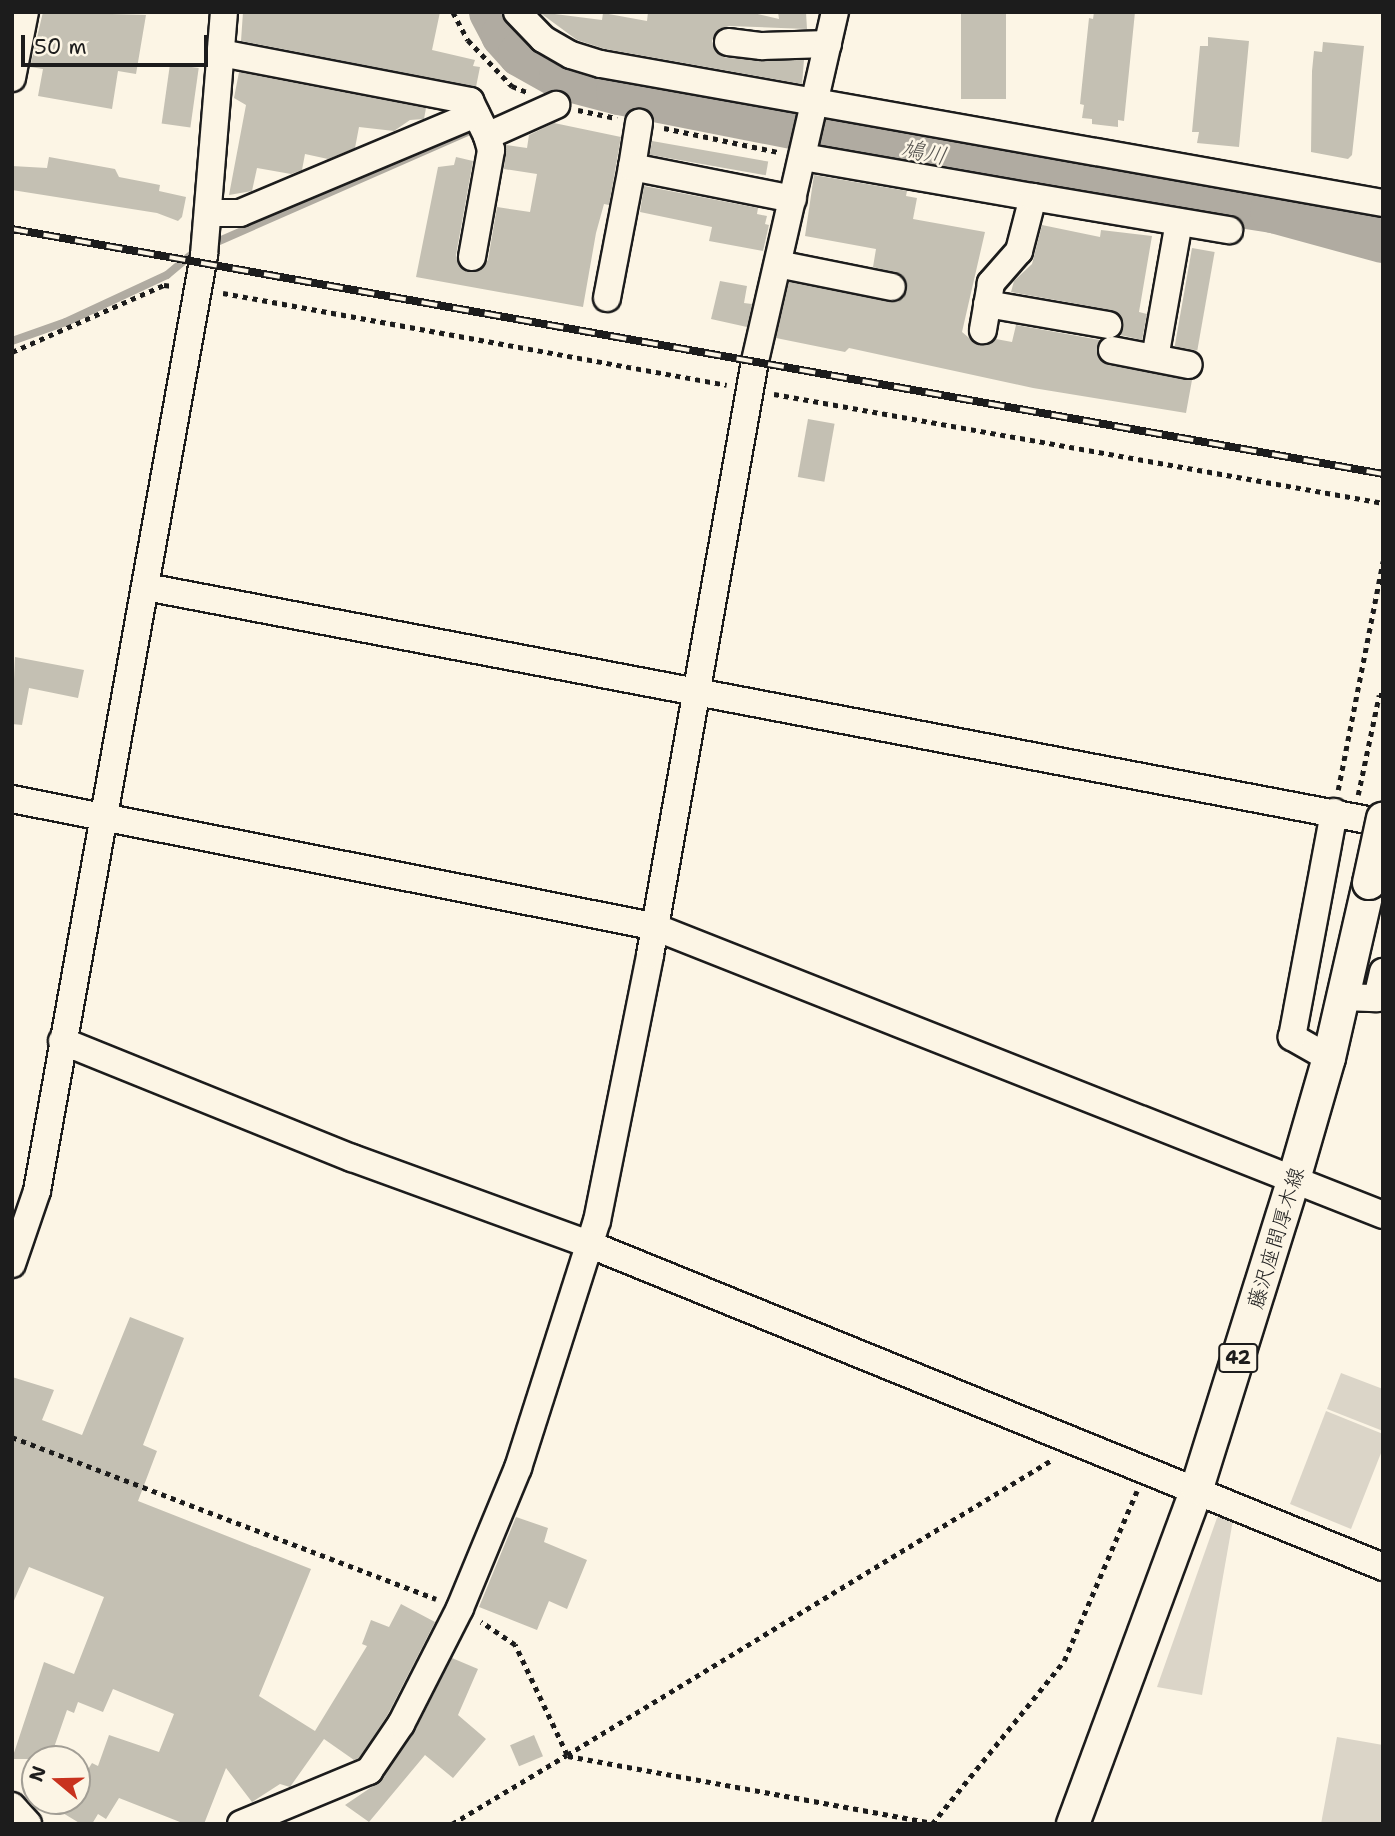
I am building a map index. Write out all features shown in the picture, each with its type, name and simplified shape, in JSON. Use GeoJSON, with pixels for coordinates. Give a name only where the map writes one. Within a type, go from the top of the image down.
{"type":"FeatureCollection","features":[{"type":"Feature","properties":{"kind":"main road","name":"藤沢座間厚木線"},"geometry":{"type":"LineString","coordinates":[[1073,1824],[1197,1488],[1329,1058],[1369,883],[1363,817]]}},
{"type":"Feature","properties":{"kind":"street"},"geometry":{"type":"LineString","coordinates":[[12,78],[16,39],[25,12]]}},
{"type":"Feature","properties":{"kind":"street"},"geometry":{"type":"LineString","coordinates":[[12,1265],[25,1193],[62,1041],[198,289],[207,233],[224,12]]}},
{"type":"Feature","properties":{"kind":"street"},"geometry":{"type":"LineString","coordinates":[[517,12],[543,38],[571,55],[601,64],[816,105],[1383,203]]}},
{"type":"Feature","properties":{"kind":"street"},"geometry":{"type":"LineString","coordinates":[[241,1824],[346,1783],[369,1771],[401,1724],[460,1608],[518,1468],[591,1245],[650,955],[652,926],[750,389],[835,12]]}},
{"type":"Feature","properties":{"kind":"street"},"geometry":{"type":"LineString","coordinates":[[728,42],[762,46],[828,44]]}},
{"type":"Feature","properties":{"kind":"street"},"geometry":{"type":"LineString","coordinates":[[221,53],[470,101],[491,149],[472,257]]}},
{"type":"Feature","properties":{"kind":"street"},"geometry":{"type":"LineString","coordinates":[[207,233],[240,213],[482,125],[556,105]]}},
{"type":"Feature","properties":{"kind":"street"},"geometry":{"type":"LineString","coordinates":[[607,298],[639,123]]}},
{"type":"Feature","properties":{"kind":"street"},"geometry":{"type":"LineString","coordinates":[[805,149],[1033,197],[1229,230]]}},
{"type":"Feature","properties":{"kind":"street"},"geometry":{"type":"LineString","coordinates":[[632,167],[793,199]]}},
{"type":"Feature","properties":{"kind":"street"},"geometry":{"type":"LineString","coordinates":[[983,330],[991,283],[1019,251],[1033,197]]}},
{"type":"Feature","properties":{"kind":"street"},"geometry":{"type":"LineString","coordinates":[[1154,358],[1179,222]]}},
{"type":"Feature","properties":{"kind":"street"},"geometry":{"type":"LineString","coordinates":[[778,264],[892,287]]}},
{"type":"Feature","properties":{"kind":"street"},"geometry":{"type":"LineString","coordinates":[[988,304],[1110,338],[1154,358],[1189,365]]}},
{"type":"Feature","properties":{"kind":"street"},"geometry":{"type":"LineString","coordinates":[[146,587],[693,695],[1363,817],[1292,1037],[1329,1058]]}},
{"type":"Feature","properties":{"kind":"street"},"geometry":{"type":"LineString","coordinates":[[12,799],[652,926],[1383,1215]]}},
{"type":"Feature","properties":{"kind":"street"},"geometry":{"type":"LineString","coordinates":[[1343,998],[1377,998],[1383,972]]}},
{"type":"Feature","properties":{"kind":"street"},"geometry":{"type":"LineString","coordinates":[[62,1041],[352,1158],[591,1245],[1197,1488],[1383,1567]]}},
{"type":"Feature","properties":{"kind":"street"},"geometry":{"type":"LineString","coordinates":[[12,1806],[28,1824]]}},
{"type":"Feature","properties":{"kind":"path"},"geometry":{"type":"LineString","coordinates":[[453,12],[468,40],[513,86],[556,105],[639,123],[805,149]]}},
{"type":"Feature","properties":{"kind":"path"},"geometry":{"type":"LineString","coordinates":[[12,352],[164,285],[1383,503]]}},
{"type":"Feature","properties":{"kind":"path"},"geometry":{"type":"LineString","coordinates":[[1363,817],[1383,561]]}},
{"type":"Feature","properties":{"kind":"path"},"geometry":{"type":"LineString","coordinates":[[1363,817],[1379,695],[1383,695]]}},
{"type":"Feature","properties":{"kind":"path"},"geometry":{"type":"LineString","coordinates":[[12,1437],[460,1608],[515,1645],[567,1755]]}},
{"type":"Feature","properties":{"kind":"path"},"geometry":{"type":"LineString","coordinates":[[452,1824],[1080,1443]]}},
{"type":"Feature","properties":{"kind":"path"},"geometry":{"type":"LineString","coordinates":[[567,1755],[934,1823],[1064,1661],[1147,1468]]}},
{"type":"Feature","properties":{"kind":"shaded area"},"geometry":{"type":"Polygon","coordinates":[[[1341,1373],[1383,1389],[1383,1431],[1327,1409],[1341,1373]]]}},
{"type":"Feature","properties":{"kind":"shaded area"},"geometry":{"type":"Polygon","coordinates":[[[1326,1411],[1383,1434],[1383,1448],[1351,1529],[1290,1504],[1326,1411]]]}},
{"type":"Feature","properties":{"kind":"shaded area"},"geometry":{"type":"Polygon","coordinates":[[[1218,1515],[1233,1520],[1202,1695],[1157,1687],[1218,1515]]]}},
{"type":"Feature","properties":{"kind":"shaded area"},"geometry":{"type":"Polygon","coordinates":[[[1337,1737],[1383,1745],[1383,1824],[1321,1824],[1337,1737]]]}},
{"type":"Feature","properties":{"kind":"building"},"geometry":{"type":"Polygon","coordinates":[[[43,12],[146,15],[136,74],[118,71],[112,109],[38,96],[43,69],[30,67],[43,12]]]}},
{"type":"Feature","properties":{"kind":"building"},"geometry":{"type":"Polygon","coordinates":[[[243,12],[440,12],[432,50],[475,60],[473,66],[480,67],[476,87],[241,41],[243,12]]]}},
{"type":"Feature","properties":{"kind":"building"},"geometry":{"type":"Polygon","coordinates":[[[539,12],[602,20],[603,13],[647,21],[648,12],[749,12],[779,19],[778,12],[806,12],[807,29],[729,26],[716,32],[712,41],[718,54],[726,58],[804,60],[802,84],[605,49],[577,40],[539,12]]]}},
{"type":"Feature","properties":{"kind":"building"},"geometry":{"type":"Polygon","coordinates":[[[961,12],[1006,12],[1006,99],[961,99],[961,12]]]}},
{"type":"Feature","properties":{"kind":"building"},"geometry":{"type":"Polygon","coordinates":[[[1094,12],[1135,12],[1124,121],[1118,120],[1118,127],[1092,124],[1092,119],[1082,118],[1084,105],[1080,104],[1089,18],[1093,19],[1094,12]]]}},
{"type":"Feature","properties":{"kind":"building"},"geometry":{"type":"Polygon","coordinates":[[[1208,37],[1249,41],[1239,147],[1197,143],[1199,132],[1192,132],[1200,46],[1208,46],[1208,37]]]}},
{"type":"Feature","properties":{"kind":"building"},"geometry":{"type":"Polygon","coordinates":[[[1323,42],[1364,46],[1352,155],[1348,159],[1311,152],[1314,51],[1322,52],[1323,42]]]}},
{"type":"Feature","properties":{"kind":"building"},"geometry":{"type":"Polygon","coordinates":[[[170,64],[199,68],[190,127],[162,123],[170,64]]]}},
{"type":"Feature","properties":{"kind":"building"},"geometry":{"type":"Polygon","coordinates":[[[239,72],[426,108],[424,119],[410,120],[394,131],[359,127],[355,148],[328,159],[305,154],[302,170],[291,174],[257,168],[252,191],[229,195],[246,105],[234,98],[239,72]]]}},
{"type":"Feature","properties":{"kind":"building"},"geometry":{"type":"Polygon","coordinates":[[[554,123],[621,137],[609,205],[604,204],[596,233],[583,307],[416,277],[438,167],[454,165],[456,157],[473,161],[456,255],[462,269],[478,271],[488,260],[497,207],[530,212],[537,174],[504,169],[506,145],[527,148],[529,135],[554,123]]]}},
{"type":"Feature","properties":{"kind":"building"},"geometry":{"type":"Polygon","coordinates":[[[652,141],[768,161],[766,175],[650,155],[652,141]]]}},
{"type":"Feature","properties":{"kind":"building"},"geometry":{"type":"Polygon","coordinates":[[[49,157],[115,169],[119,177],[160,185],[159,191],[186,197],[182,217],[178,221],[157,213],[12,190],[12,166],[47,168],[49,157]]]}},
{"type":"Feature","properties":{"kind":"building"},"geometry":{"type":"Polygon","coordinates":[[[814,175],[907,191],[906,196],[917,198],[913,219],[985,232],[962,332],[974,342],[988,345],[996,339],[1012,342],[1016,325],[1100,340],[1097,354],[1108,365],[1192,380],[1186,413],[1033,388],[849,348],[845,352],[776,338],[789,282],[890,302],[898,302],[907,291],[902,275],[873,267],[876,249],[805,236],[814,175]]]}},
{"type":"Feature","properties":{"kind":"building"},"geometry":{"type":"Polygon","coordinates":[[[644,186],[758,208],[757,214],[767,216],[765,224],[769,225],[763,251],[709,241],[712,227],[640,212],[644,186]]]}},
{"type":"Feature","properties":{"kind":"building"},"geometry":{"type":"Polygon","coordinates":[[[1042,225],[1100,237],[1101,230],[1152,236],[1139,312],[1147,314],[1142,340],[1120,335],[1123,320],[1111,310],[1011,292],[1014,281],[1032,264],[1042,225]]]}},
{"type":"Feature","properties":{"kind":"building"},"geometry":{"type":"Polygon","coordinates":[[[1192,248],[1215,252],[1197,350],[1175,346],[1192,248]]]}},
{"type":"Feature","properties":{"kind":"building"},"geometry":{"type":"Polygon","coordinates":[[[720,281],[747,286],[744,303],[752,304],[747,327],[711,319],[720,281]]]}},
{"type":"Feature","properties":{"kind":"building"},"geometry":{"type":"Polygon","coordinates":[[[808,419],[835,424],[824,482],[798,477],[808,419]]]}},
{"type":"Feature","properties":{"kind":"building"},"geometry":{"type":"Polygon","coordinates":[[[15,657],[84,670],[78,698],[29,688],[22,725],[12,724],[15,657]]]}},
{"type":"Feature","properties":{"kind":"building"},"geometry":{"type":"Polygon","coordinates":[[[130,1317],[184,1338],[143,1445],[157,1451],[138,1501],[311,1569],[259,1696],[315,1731],[367,1646],[362,1644],[371,1620],[389,1627],[401,1604],[435,1622],[387,1716],[359,1758],[354,1760],[324,1739],[290,1787],[280,1784],[252,1802],[226,1768],[204,1824],[185,1824],[119,1798],[106,1819],[98,1814],[92,1824],[81,1824],[66,1815],[91,1815],[91,1765],[98,1766],[109,1735],[159,1752],[174,1714],[113,1689],[103,1712],[78,1702],[74,1713],[67,1710],[55,1745],[21,1745],[21,1759],[12,1759],[44,1662],[74,1674],[104,1597],[29,1567],[12,1605],[12,1377],[54,1390],[42,1420],[82,1435],[130,1317]]]}},
{"type":"Feature","properties":{"kind":"building"},"geometry":{"type":"Polygon","coordinates":[[[516,1517],[548,1528],[544,1542],[587,1560],[567,1609],[549,1601],[537,1630],[479,1607],[516,1517]]]}},
{"type":"Feature","properties":{"kind":"building"},"geometry":{"type":"Polygon","coordinates":[[[452,1658],[478,1669],[458,1715],[486,1739],[453,1778],[425,1755],[369,1822],[345,1805],[382,1780],[415,1731],[452,1658]]]}},
{"type":"Feature","properties":{"kind":"building"},"geometry":{"type":"Polygon","coordinates":[[[534,1735],[543,1756],[519,1766],[510,1745],[534,1735]]]}},
{"type":"Feature","properties":{"kind":"waterway","name":"鳩川"},"geometry":{"type":"LineString","coordinates":[[492,12],[504,35],[521,54],[562,77],[619,92],[1023,171],[1273,210],[1383,240]]}},
{"type":"Feature","properties":{"kind":"waterway"},"geometry":{"type":"LineString","coordinates":[[557,89],[573,80]]}},
{"type":"Feature","properties":{"kind":"waterway"},"geometry":{"type":"LineString","coordinates":[[12,341],[66,322],[167,275],[194,252],[479,127]]}},
{"type":"Feature","properties":{"kind":"railway"},"geometry":{"type":"LineString","coordinates":[[12,229],[1383,474]]}}]}
